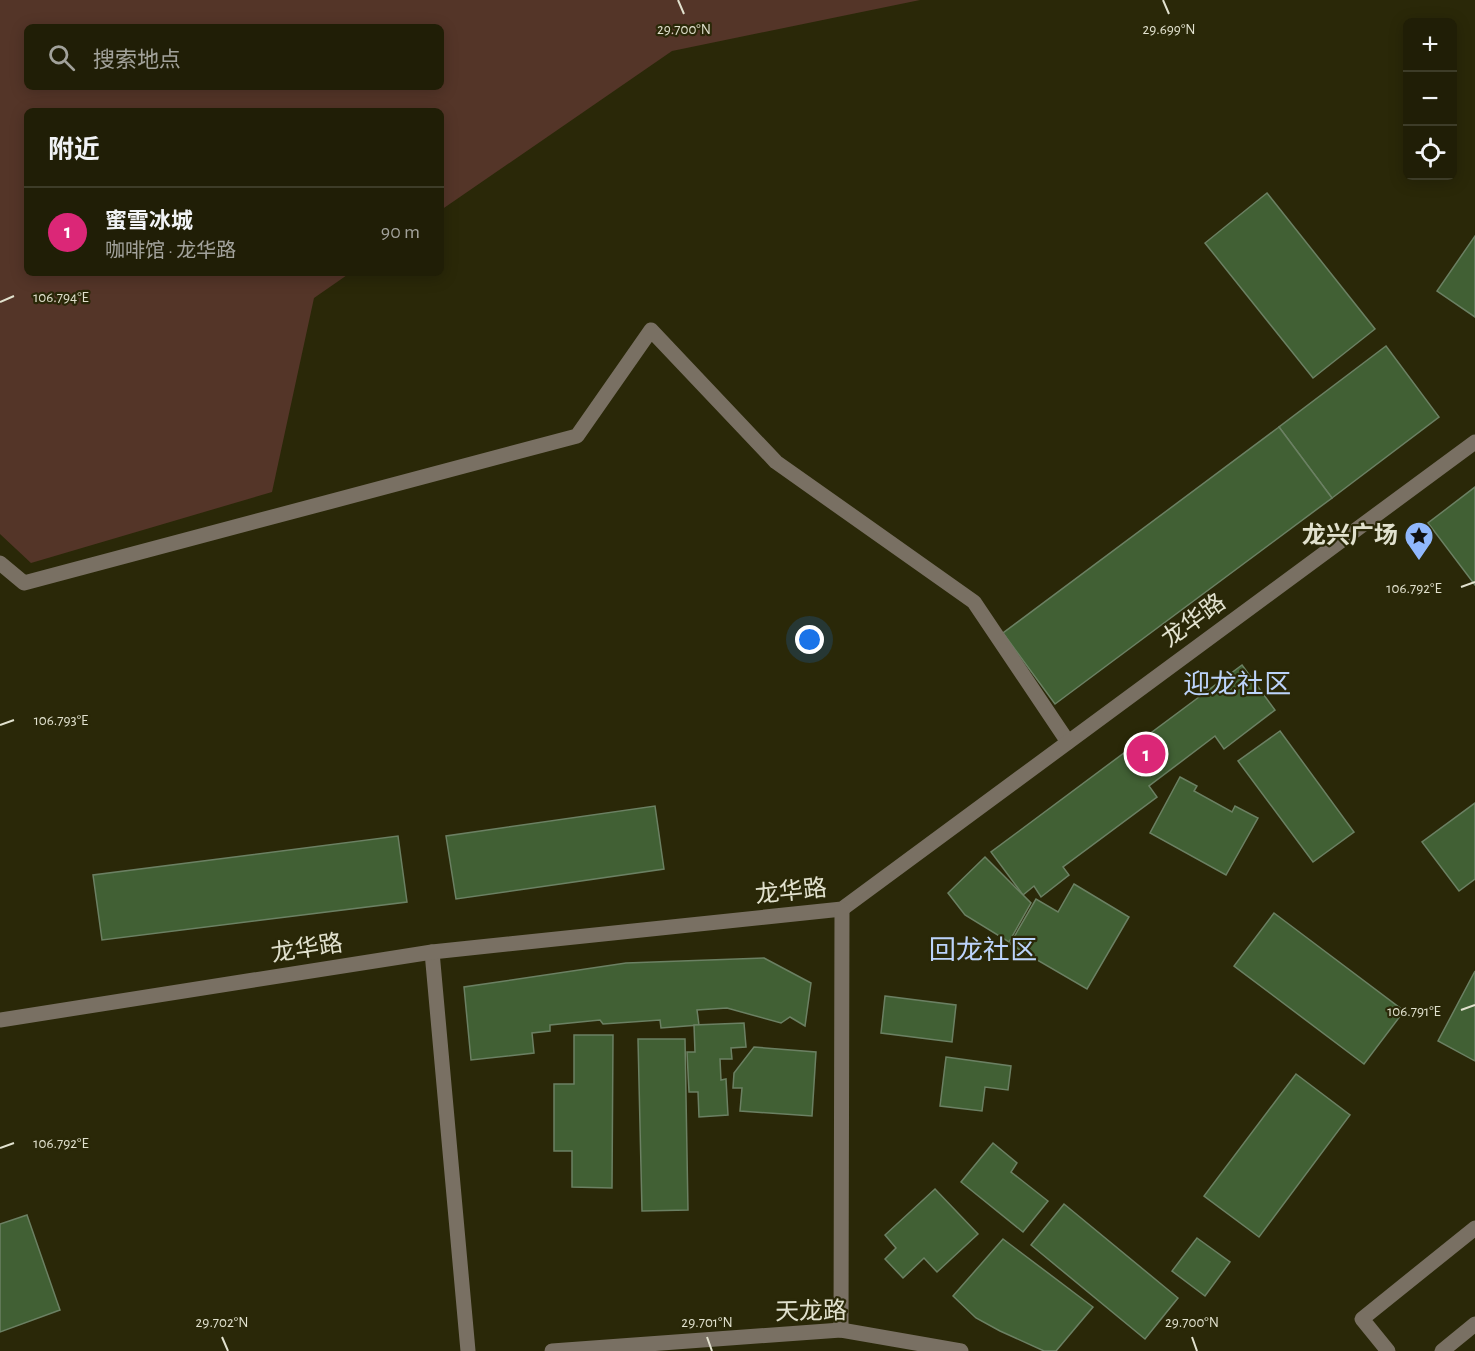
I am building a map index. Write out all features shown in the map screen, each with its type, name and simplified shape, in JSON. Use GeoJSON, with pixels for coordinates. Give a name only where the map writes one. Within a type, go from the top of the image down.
{"type":"FeatureCollection","features":[{"type":"Feature","properties":{"kind":"street"},"geometry":{"type":"LineString","coordinates":[[0,563],[24,583],[576,436],[651,330],[776,462],[974,602],[1068,742]]}},
{"type":"Feature","properties":{"kind":"street","name":"龙华路"},"geometry":{"type":"LineString","coordinates":[[0,1020],[432,952],[842,909],[1475,442]]}},
{"type":"Feature","properties":{"kind":"street"},"geometry":{"type":"LineString","coordinates":[[841,1330],[842,909]]}},
{"type":"Feature","properties":{"kind":"street"},"geometry":{"type":"LineString","coordinates":[[432,952],[468,1351]]}},
{"type":"Feature","properties":{"kind":"street"},"geometry":{"type":"LineString","coordinates":[[1388,1351],[1362,1319],[1475,1228]]}},
{"type":"Feature","properties":{"kind":"street"},"geometry":{"type":"LineString","coordinates":[[1442,1351],[1475,1324]]}},
{"type":"Feature","properties":{"kind":"street","name":"天龙路"},"geometry":{"type":"LineString","coordinates":[[552,1351],[841,1330],[961,1351]]}},
{"type":"Feature","properties":{"kind":"shaded area"},"geometry":{"type":"Polygon","coordinates":[[[0,0],[920,0],[672,51],[444,208],[444,108],[24,108],[24,276],[346,276],[314,298],[272,492],[31,563],[0,534],[0,0]]]}},
{"type":"Feature","properties":{"kind":"building"},"geometry":{"type":"Polygon","coordinates":[[[1267,193],[1375,329],[1313,378],[1205,243],[1267,193]]]}},
{"type":"Feature","properties":{"kind":"building"},"geometry":{"type":"Polygon","coordinates":[[[1475,236],[1475,317],[1437,291],[1475,236]]]}},
{"type":"Feature","properties":{"kind":"building"},"geometry":{"type":"Polygon","coordinates":[[[1386,346],[1439,417],[1332,498],[1279,427],[1386,346]]]}},
{"type":"Feature","properties":{"kind":"building"},"geometry":{"type":"Polygon","coordinates":[[[1279,427],[1332,498],[1055,704],[1003,633],[1279,427]]]}},
{"type":"Feature","properties":{"kind":"building"},"geometry":{"type":"Polygon","coordinates":[[[1475,487],[1475,585],[1428,523],[1475,487]]]}},
{"type":"Feature","properties":{"kind":"building"},"geometry":{"type":"Polygon","coordinates":[[[1242,665],[1275,710],[1224,749],[1215,736],[1149,786],[1157,797],[1063,867],[1069,875],[1041,897],[1034,886],[1023,895],[991,852],[1242,665]]]}},
{"type":"Feature","properties":{"kind":"building"},"geometry":{"type":"Polygon","coordinates":[[[1280,731],[1354,832],[1313,862],[1238,761],[1280,731]]]}},
{"type":"Feature","properties":{"kind":"building"},"geometry":{"type":"Polygon","coordinates":[[[1180,777],[1197,786],[1194,791],[1232,812],[1235,806],[1258,818],[1226,875],[1150,833],[1180,777]]]}},
{"type":"Feature","properties":{"kind":"building"},"geometry":{"type":"Polygon","coordinates":[[[1475,803],[1475,879],[1459,891],[1422,842],[1475,803]]]}},
{"type":"Feature","properties":{"kind":"building"},"geometry":{"type":"Polygon","coordinates":[[[655,806],[664,869],[456,899],[446,836],[655,806]]]}},
{"type":"Feature","properties":{"kind":"building"},"geometry":{"type":"Polygon","coordinates":[[[398,836],[407,902],[102,940],[93,875],[398,836]]]}},
{"type":"Feature","properties":{"kind":"building"},"geometry":{"type":"Polygon","coordinates":[[[985,857],[1031,903],[1009,942],[965,915],[948,893],[985,857]]]}},
{"type":"Feature","properties":{"kind":"building"},"geometry":{"type":"Polygon","coordinates":[[[1074,884],[1129,917],[1087,989],[1010,944],[1036,899],[1058,912],[1074,884]]]}},
{"type":"Feature","properties":{"kind":"building"},"geometry":{"type":"Polygon","coordinates":[[[1274,913],[1404,1011],[1364,1064],[1234,966],[1274,913]]]}},
{"type":"Feature","properties":{"kind":"building"},"geometry":{"type":"Polygon","coordinates":[[[764,958],[811,983],[805,1026],[790,1017],[781,1023],[727,1008],[697,1010],[699,1025],[661,1028],[660,1020],[603,1024],[600,1020],[550,1025],[550,1031],[532,1033],[534,1053],[471,1060],[464,987],[626,963],[764,958]]]}},
{"type":"Feature","properties":{"kind":"building"},"geometry":{"type":"Polygon","coordinates":[[[1475,971],[1475,1061],[1438,1041],[1475,971]]]}},
{"type":"Feature","properties":{"kind":"building"},"geometry":{"type":"Polygon","coordinates":[[[885,996],[956,1005],[952,1042],[881,1033],[885,996]]]}},
{"type":"Feature","properties":{"kind":"building"},"geometry":{"type":"Polygon","coordinates":[[[744,1023],[746,1047],[731,1048],[732,1059],[720,1059],[721,1080],[726,1079],[728,1115],[699,1117],[698,1092],[689,1092],[687,1052],[695,1052],[694,1025],[744,1023]]]}},
{"type":"Feature","properties":{"kind":"building"},"geometry":{"type":"Polygon","coordinates":[[[574,1035],[613,1035],[612,1188],[572,1187],[572,1151],[554,1151],[554,1084],[574,1084],[574,1035]]]}},
{"type":"Feature","properties":{"kind":"building"},"geometry":{"type":"Polygon","coordinates":[[[638,1039],[685,1039],[688,1210],[642,1211],[638,1039]]]}},
{"type":"Feature","properties":{"kind":"building"},"geometry":{"type":"Polygon","coordinates":[[[754,1047],[816,1052],[812,1116],[740,1111],[742,1088],[733,1088],[734,1073],[754,1047]]]}},
{"type":"Feature","properties":{"kind":"building"},"geometry":{"type":"Polygon","coordinates":[[[946,1057],[1011,1066],[1008,1090],[985,1087],[982,1111],[940,1106],[946,1057]]]}},
{"type":"Feature","properties":{"kind":"building"},"geometry":{"type":"Polygon","coordinates":[[[1296,1074],[1350,1115],[1259,1237],[1204,1196],[1296,1074]]]}},
{"type":"Feature","properties":{"kind":"building"},"geometry":{"type":"Polygon","coordinates":[[[993,1143],[1017,1163],[1011,1172],[1048,1201],[1023,1232],[961,1182],[993,1143]]]}},
{"type":"Feature","properties":{"kind":"building"},"geometry":{"type":"Polygon","coordinates":[[[935,1189],[978,1234],[937,1272],[924,1258],[903,1278],[885,1259],[896,1248],[885,1235],[935,1189]]]}},
{"type":"Feature","properties":{"kind":"building"},"geometry":{"type":"Polygon","coordinates":[[[1064,1204],[1178,1298],[1145,1339],[1031,1245],[1064,1204]]]}},
{"type":"Feature","properties":{"kind":"building"},"geometry":{"type":"Polygon","coordinates":[[[27,1215],[60,1310],[0,1332],[0,1224],[27,1215]]]}},
{"type":"Feature","properties":{"kind":"building"},"geometry":{"type":"Polygon","coordinates":[[[1197,1238],[1230,1262],[1205,1296],[1172,1271],[1197,1238]]]}},
{"type":"Feature","properties":{"kind":"building"},"geometry":{"type":"Polygon","coordinates":[[[1003,1239],[1093,1307],[1056,1351],[1044,1351],[1000,1331],[976,1318],[953,1296],[1003,1239]]]}},
{"type":"Feature","properties":{"kind":"place","name":"龙兴广场"},"geometry":{"type":"Point","coordinates":[1419,562]}},
{"type":"Feature","properties":{"kind":"place","name":"蜜雪冰城"},"geometry":{"type":"Point","coordinates":[1146,754]}},
{"type":"Feature","properties":{"kind":"district","name":"迎龙社区"},"geometry":{"type":"Point","coordinates":[1237,684]}},
{"type":"Feature","properties":{"kind":"district","name":"回龙社区"},"geometry":{"type":"Point","coordinates":[983,950]}}]}
